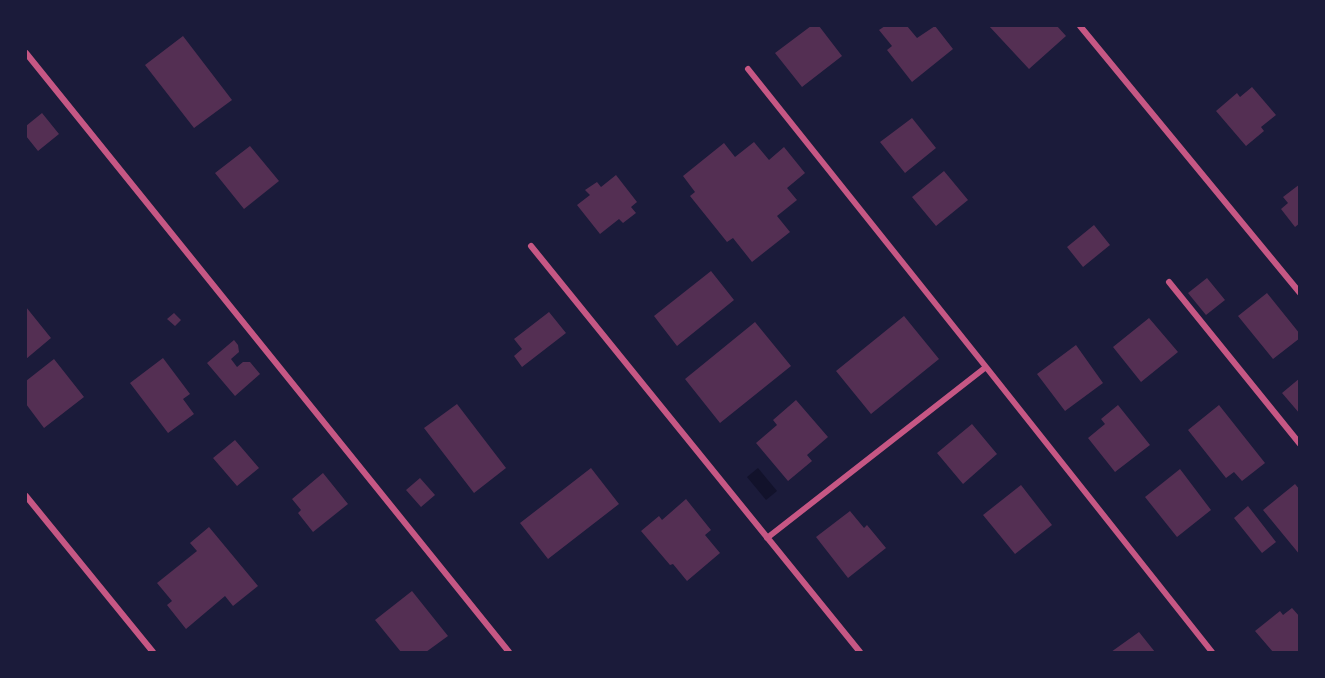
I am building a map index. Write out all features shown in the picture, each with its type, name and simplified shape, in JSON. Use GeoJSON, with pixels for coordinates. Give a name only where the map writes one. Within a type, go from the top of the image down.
{"type":"FeatureCollection","features":[{"type":"Feature","properties":{"kind":"street"},"geometry":{"type":"LineString","coordinates":[[1080,26],[1299,293]]}},
{"type":"Feature","properties":{"kind":"street"},"geometry":{"type":"LineString","coordinates":[[26,53],[509,652]]}},
{"type":"Feature","properties":{"kind":"street"},"geometry":{"type":"LineString","coordinates":[[748,69],[1212,652]]}},
{"type":"Feature","properties":{"kind":"street"},"geometry":{"type":"LineString","coordinates":[[531,246],[860,652]]}},
{"type":"Feature","properties":{"kind":"street"},"geometry":{"type":"LineString","coordinates":[[1169,282],[1299,444]]}},
{"type":"Feature","properties":{"kind":"street"},"geometry":{"type":"LineString","coordinates":[[767,538],[986,367]]}},
{"type":"Feature","properties":{"kind":"street"},"geometry":{"type":"LineString","coordinates":[[26,496],[153,652]]}},
{"type":"Feature","properties":{"kind":"shaded area"},"geometry":{"type":"Polygon","coordinates":[[[758,468],[777,491],[766,500],[747,477],[758,468]]]}},
{"type":"Feature","properties":{"kind":"building"},"geometry":{"type":"Polygon","coordinates":[[[811,26],[819,26],[842,56],[802,87],[775,53],[811,26]]]}},
{"type":"Feature","properties":{"kind":"building"},"geometry":{"type":"Polygon","coordinates":[[[885,26],[907,26],[917,38],[935,26],[953,49],[912,82],[887,50],[892,46],[879,30],[885,26]]]}},
{"type":"Feature","properties":{"kind":"building"},"geometry":{"type":"Polygon","coordinates":[[[989,26],[1057,26],[1066,36],[1029,69],[989,26]]]}},
{"type":"Feature","properties":{"kind":"building"},"geometry":{"type":"Polygon","coordinates":[[[183,36],[232,100],[194,128],[145,65],[183,36]]]}},
{"type":"Feature","properties":{"kind":"building"},"geometry":{"type":"Polygon","coordinates":[[[1252,87],[1276,115],[1261,127],[1264,131],[1246,146],[1216,111],[1237,93],[1240,97],[1252,87]]]}},
{"type":"Feature","properties":{"kind":"building"},"geometry":{"type":"Polygon","coordinates":[[[42,113],[59,134],[38,151],[26,136],[26,126],[42,113]]]}},
{"type":"Feature","properties":{"kind":"building"},"geometry":{"type":"Polygon","coordinates":[[[912,118],[936,148],[905,173],[880,142],[912,118]]]}},
{"type":"Feature","properties":{"kind":"building"},"geometry":{"type":"Polygon","coordinates":[[[754,142],[769,160],[784,147],[805,173],[787,188],[797,200],[777,216],[790,232],[752,262],[733,238],[727,242],[690,196],[695,192],[683,176],[724,143],[735,157],[754,142]]]}},
{"type":"Feature","properties":{"kind":"building"},"geometry":{"type":"Polygon","coordinates":[[[250,146],[279,181],[244,209],[215,173],[250,146]]]}},
{"type":"Feature","properties":{"kind":"building"},"geometry":{"type":"Polygon","coordinates":[[[944,171],[968,200],[936,226],[912,197],[944,171]]]}},
{"type":"Feature","properties":{"kind":"building"},"geometry":{"type":"Polygon","coordinates":[[[616,175],[637,202],[631,207],[636,213],[623,223],[619,219],[600,234],[577,205],[590,195],[585,190],[597,182],[601,187],[616,175]]]}},
{"type":"Feature","properties":{"kind":"building"},"geometry":{"type":"Polygon","coordinates":[[[1300,184],[1300,223],[1295,227],[1281,209],[1288,203],[1283,197],[1300,184]]]}},
{"type":"Feature","properties":{"kind":"building"},"geometry":{"type":"Polygon","coordinates":[[[1094,225],[1110,245],[1083,267],[1067,247],[1094,225]]]}},
{"type":"Feature","properties":{"kind":"building"},"geometry":{"type":"Polygon","coordinates":[[[711,271],[734,300],[677,346],[654,316],[711,271]]]}},
{"type":"Feature","properties":{"kind":"building"},"geometry":{"type":"Polygon","coordinates":[[[1207,278],[1225,300],[1206,315],[1188,293],[1207,278]]]}},
{"type":"Feature","properties":{"kind":"building"},"geometry":{"type":"Polygon","coordinates":[[[1267,293],[1300,334],[1300,338],[1273,359],[1238,316],[1267,293]]]}},
{"type":"Feature","properties":{"kind":"building"},"geometry":{"type":"Polygon","coordinates":[[[26,307],[51,338],[26,359],[26,307]]]}},
{"type":"Feature","properties":{"kind":"building"},"geometry":{"type":"Polygon","coordinates":[[[549,312],[566,333],[522,367],[514,356],[522,349],[514,339],[549,312]]]}},
{"type":"Feature","properties":{"kind":"building"},"geometry":{"type":"Polygon","coordinates":[[[174,313],[181,320],[175,326],[167,319],[174,313]]]}},
{"type":"Feature","properties":{"kind":"building"},"geometry":{"type":"Polygon","coordinates":[[[904,316],[939,359],[871,414],[836,371],[904,316]]]}},
{"type":"Feature","properties":{"kind":"building"},"geometry":{"type":"Polygon","coordinates":[[[1149,318],[1178,352],[1141,382],[1113,347],[1149,318]]]}},
{"type":"Feature","properties":{"kind":"building"},"geometry":{"type":"Polygon","coordinates":[[[755,322],[791,366],[720,423],[685,379],[755,322]]]}},
{"type":"Feature","properties":{"kind":"building"},"geometry":{"type":"Polygon","coordinates":[[[234,340],[239,352],[231,359],[237,367],[243,362],[250,362],[260,374],[235,396],[207,363],[234,340]]]}},
{"type":"Feature","properties":{"kind":"building"},"geometry":{"type":"Polygon","coordinates":[[[1076,345],[1103,383],[1065,411],[1037,374],[1076,345]]]}},
{"type":"Feature","properties":{"kind":"building"},"geometry":{"type":"Polygon","coordinates":[[[163,358],[190,394],[183,399],[194,414],[168,433],[130,383],[163,358]]]}},
{"type":"Feature","properties":{"kind":"building"},"geometry":{"type":"Polygon","coordinates":[[[54,359],[84,397],[44,428],[26,404],[26,381],[54,359]]]}},
{"type":"Feature","properties":{"kind":"building"},"geometry":{"type":"Polygon","coordinates":[[[1300,378],[1300,414],[1282,393],[1300,378]]]}},
{"type":"Feature","properties":{"kind":"building"},"geometry":{"type":"Polygon","coordinates":[[[796,400],[828,437],[807,455],[812,461],[788,481],[756,443],[777,425],[773,420],[796,400]]]}},
{"type":"Feature","properties":{"kind":"building"},"geometry":{"type":"Polygon","coordinates":[[[457,404],[506,468],[474,493],[424,428],[457,404]]]}},
{"type":"Feature","properties":{"kind":"building"},"geometry":{"type":"Polygon","coordinates":[[[1118,405],[1150,445],[1115,472],[1088,438],[1105,424],[1101,419],[1118,405]]]}},
{"type":"Feature","properties":{"kind":"building"},"geometry":{"type":"Polygon","coordinates":[[[1219,405],[1265,463],[1242,481],[1234,472],[1226,478],[1188,430],[1219,405]]]}},
{"type":"Feature","properties":{"kind":"building"},"geometry":{"type":"Polygon","coordinates":[[[972,424],[997,454],[963,484],[937,453],[972,424]]]}},
{"type":"Feature","properties":{"kind":"building"},"geometry":{"type":"Polygon","coordinates":[[[235,440],[259,468],[237,486],[213,458],[235,440]]]}},
{"type":"Feature","properties":{"kind":"building"},"geometry":{"type":"Polygon","coordinates":[[[591,468],[619,504],[548,559],[520,523],[591,468]]]}},
{"type":"Feature","properties":{"kind":"building"},"geometry":{"type":"Polygon","coordinates":[[[1180,469],[1211,510],[1177,537],[1145,497],[1180,469]]]}},
{"type":"Feature","properties":{"kind":"building"},"geometry":{"type":"Polygon","coordinates":[[[323,473],[348,504],[313,532],[298,513],[301,510],[292,499],[323,473]]]}},
{"type":"Feature","properties":{"kind":"building"},"geometry":{"type":"Polygon","coordinates":[[[420,478],[435,495],[421,507],[406,490],[420,478]]]}},
{"type":"Feature","properties":{"kind":"building"},"geometry":{"type":"Polygon","coordinates":[[[1295,484],[1300,490],[1300,555],[1263,510],[1295,484]]]}},
{"type":"Feature","properties":{"kind":"building"},"geometry":{"type":"Polygon","coordinates":[[[1021,485],[1052,525],[1015,554],[983,515],[1021,485]]]}},
{"type":"Feature","properties":{"kind":"building"},"geometry":{"type":"Polygon","coordinates":[[[686,499],[711,530],[705,535],[720,553],[687,581],[641,531],[659,516],[662,520],[686,499]]]}},
{"type":"Feature","properties":{"kind":"building"},"geometry":{"type":"Polygon","coordinates":[[[1248,506],[1276,542],[1262,553],[1234,518],[1248,506]]]}},
{"type":"Feature","properties":{"kind":"building"},"geometry":{"type":"Polygon","coordinates":[[[850,511],[864,528],[867,525],[886,548],[848,578],[816,537],[850,511]]]}},
{"type":"Feature","properties":{"kind":"building"},"geometry":{"type":"Polygon","coordinates":[[[209,527],[258,586],[233,606],[225,596],[186,629],[167,605],[172,601],[157,583],[197,551],[190,543],[209,527]]]}},
{"type":"Feature","properties":{"kind":"building"},"geometry":{"type":"Polygon","coordinates":[[[412,591],[448,636],[426,652],[401,652],[375,620],[412,591]]]}},
{"type":"Feature","properties":{"kind":"building"},"geometry":{"type":"Polygon","coordinates":[[[1292,608],[1300,617],[1300,652],[1273,652],[1255,631],[1280,611],[1283,615],[1292,608]]]}},
{"type":"Feature","properties":{"kind":"building"},"geometry":{"type":"Polygon","coordinates":[[[1139,632],[1155,652],[1111,652],[1139,632]]]}}]}
